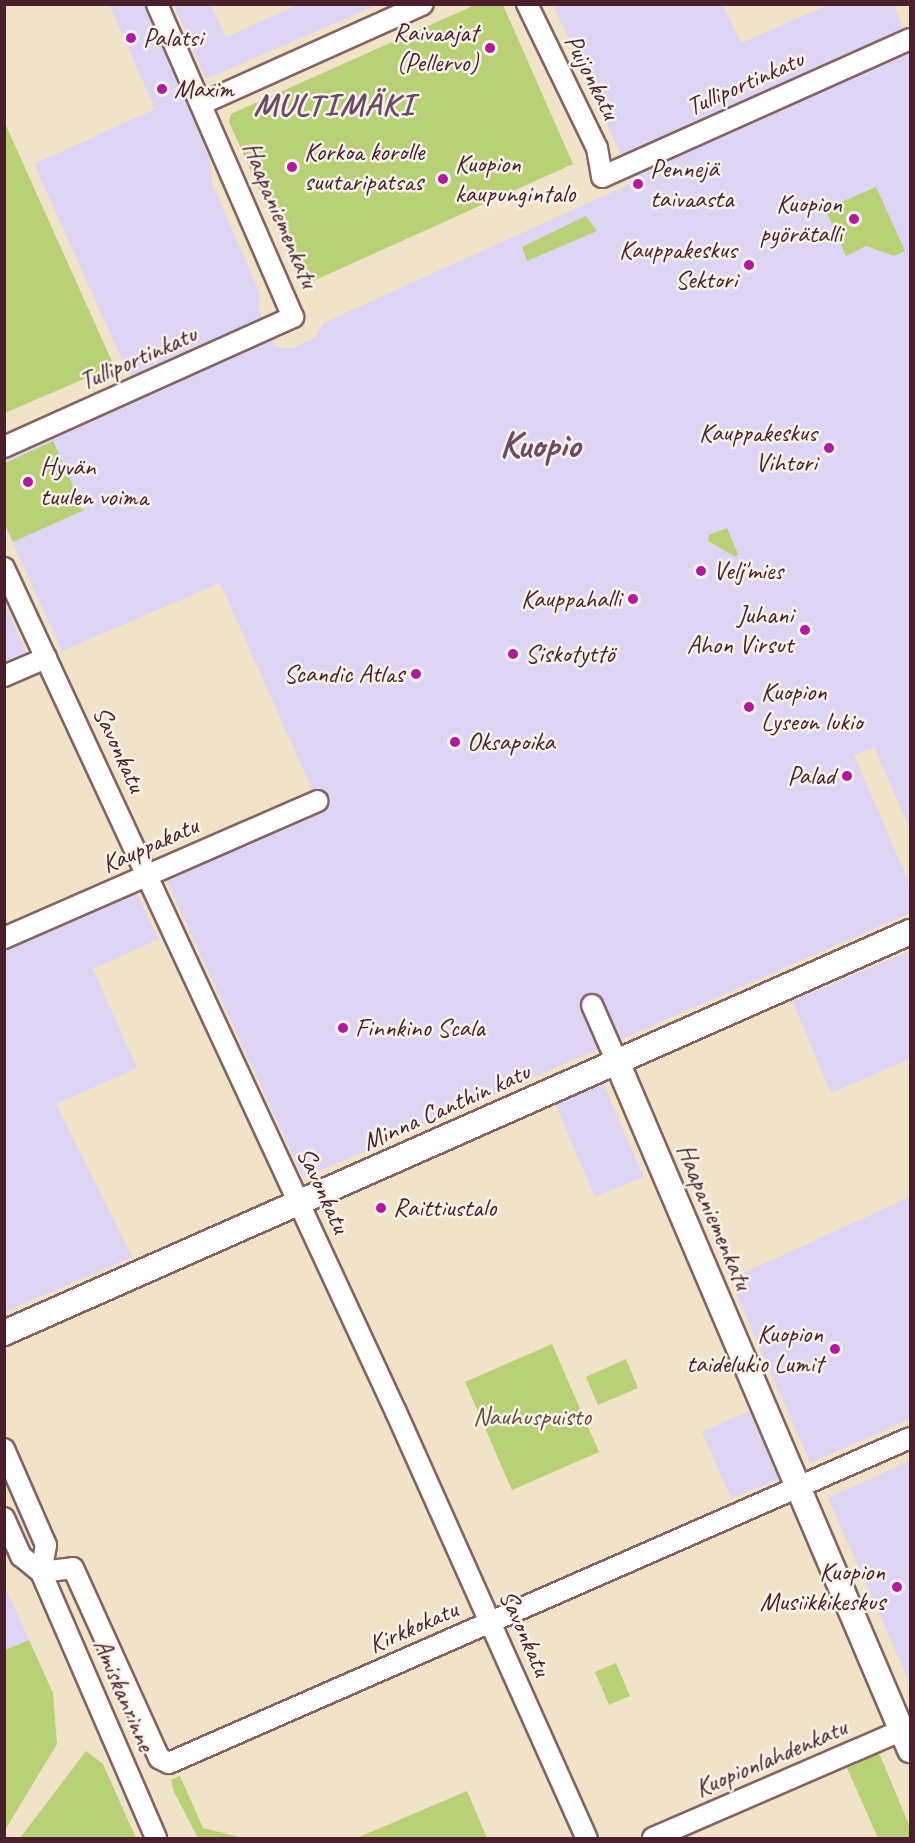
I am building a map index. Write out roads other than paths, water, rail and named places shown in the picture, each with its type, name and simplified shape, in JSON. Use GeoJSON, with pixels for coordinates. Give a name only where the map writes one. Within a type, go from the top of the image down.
{"type":"FeatureCollection","features":[{"type":"Feature","properties":{"kind":"main road","name":"Minna Canthin katu"},"geometry":{"type":"LineString","coordinates":[[4,1333],[910,932]]}},
{"type":"Feature","properties":{"kind":"main road","name":"Haapaniemenkatu"},"geometry":{"type":"LineString","coordinates":[[617,1062],[798,1487],[908,1736]]}},
{"type":"Feature","properties":{"kind":"street","name":"Haapaniemenkatu"},"geometry":{"type":"LineString","coordinates":[[157,4],[292,316]]}},
{"type":"Feature","properties":{"kind":"street"},"geometry":{"type":"LineString","coordinates":[[201,104],[423,4]]}},
{"type":"Feature","properties":{"kind":"street","name":"Puijonkatu"},"geometry":{"type":"LineString","coordinates":[[527,4],[548,52],[560,62],[597,148],[602,177]]}},
{"type":"Feature","properties":{"kind":"street","name":"Tulliportinkatu"},"geometry":{"type":"LineString","coordinates":[[602,177],[910,39]]}},
{"type":"Feature","properties":{"kind":"street","name":"Tulliportinkatu"},"geometry":{"type":"LineString","coordinates":[[4,447],[292,316]]}},
{"type":"Feature","properties":{"kind":"street","name":"Savonkatu"},"geometry":{"type":"LineString","coordinates":[[4,568],[299,1203],[491,1622],[587,1839]]}},
{"type":"Feature","properties":{"kind":"street"},"geometry":{"type":"LineString","coordinates":[[4,676],[46,658]]}},
{"type":"Feature","properties":{"kind":"street","name":"Kauppakatu"},"geometry":{"type":"LineString","coordinates":[[4,938],[316,801]]}},
{"type":"Feature","properties":{"kind":"street","name":"Haapaniemenkatu"},"geometry":{"type":"LineString","coordinates":[[592,1005],[617,1062]]}},
{"type":"Feature","properties":{"kind":"street","name":"Kirkkokatu"},"geometry":{"type":"LineString","coordinates":[[41,1572],[73,1568],[159,1758],[169,1763],[910,1438]]}},
{"type":"Feature","properties":{"kind":"street"},"geometry":{"type":"LineString","coordinates":[[4,1449],[46,1545],[41,1572],[21,1556],[4,1518]]}},
{"type":"Feature","properties":{"kind":"street","name":"Amiskanrinne"},"geometry":{"type":"LineString","coordinates":[[41,1572],[156,1839]]}},
{"type":"Feature","properties":{"kind":"street","name":"Kuopionlahdenkatu"},"geometry":{"type":"LineString","coordinates":[[653,1839],[908,1736]]}},
{"type":"Feature","properties":{"kind":"place","name":"Palatsi"},"geometry":{"type":"Point","coordinates":[131,38]}},
{"type":"Feature","properties":{"kind":"place","name":"Raivaajat (Pellervo)"},"geometry":{"type":"Point","coordinates":[490,48]}},
{"type":"Feature","properties":{"kind":"place","name":"Maxim"},"geometry":{"type":"Point","coordinates":[162,89]}},
{"type":"Feature","properties":{"kind":"place","name":"Korkoa korolle suutaripatsas"},"geometry":{"type":"Point","coordinates":[292,167]}},
{"type":"Feature","properties":{"kind":"place","name":"Kuopion kaupungintalo"},"geometry":{"type":"Point","coordinates":[443,179]}},
{"type":"Feature","properties":{"kind":"place","name":"Pennejä taivaasta"},"geometry":{"type":"Point","coordinates":[638,184]}},
{"type":"Feature","properties":{"kind":"place","name":"Kuopion pyörätalli"},"geometry":{"type":"Point","coordinates":[854,219]}},
{"type":"Feature","properties":{"kind":"place","name":"Kauppakeskus Sektori"},"geometry":{"type":"Point","coordinates":[749,265]}},
{"type":"Feature","properties":{"kind":"place","name":"Kauppakeskus Vihtori"},"geometry":{"type":"Point","coordinates":[829,448]}},
{"type":"Feature","properties":{"kind":"place","name":"Hyvän tuulen voima"},"geometry":{"type":"Point","coordinates":[28,482]}},
{"type":"Feature","properties":{"kind":"place","name":"Velj'mies"},"geometry":{"type":"Point","coordinates":[701,571]}},
{"type":"Feature","properties":{"kind":"place","name":"Kauppahalli"},"geometry":{"type":"Point","coordinates":[633,599]}},
{"type":"Feature","properties":{"kind":"place","name":"Juhani Ahon Virsut"},"geometry":{"type":"Point","coordinates":[805,630]}},
{"type":"Feature","properties":{"kind":"place","name":"Siskotyttö"},"geometry":{"type":"Point","coordinates":[513,654]}},
{"type":"Feature","properties":{"kind":"place","name":"Scandic Atlas"},"geometry":{"type":"Point","coordinates":[416,674]}},
{"type":"Feature","properties":{"kind":"place","name":"Kuopion Lyseon lukio"},"geometry":{"type":"Point","coordinates":[749,707]}},
{"type":"Feature","properties":{"kind":"place","name":"Oksapoika"},"geometry":{"type":"Point","coordinates":[455,742]}},
{"type":"Feature","properties":{"kind":"place","name":"Palad"},"geometry":{"type":"Point","coordinates":[847,776]}},
{"type":"Feature","properties":{"kind":"place","name":"Finnkino Scala"},"geometry":{"type":"Point","coordinates":[343,1028]}},
{"type":"Feature","properties":{"kind":"place","name":"Raittiustalo"},"geometry":{"type":"Point","coordinates":[381,1208]}},
{"type":"Feature","properties":{"kind":"place","name":"Kuopion taidelukio Lumit"},"geometry":{"type":"Point","coordinates":[835,1349]}},
{"type":"Feature","properties":{"kind":"place","name":"Kuopion Musiikkikeskus"},"geometry":{"type":"Point","coordinates":[897,1587]}},
{"type":"Feature","properties":{"kind":"district","name":"MULTIMÄKI"},"geometry":{"type":"Point","coordinates":[334,105]}},
{"type":"Feature","properties":{"kind":"district","name":"Kuopio"},"geometry":{"type":"Point","coordinates":[540,445]}},
{"type":"Feature","properties":{"kind":"park label","name":"Nauhuspuisto"},"geometry":{"type":"Point","coordinates":[532,1417]}}]}
